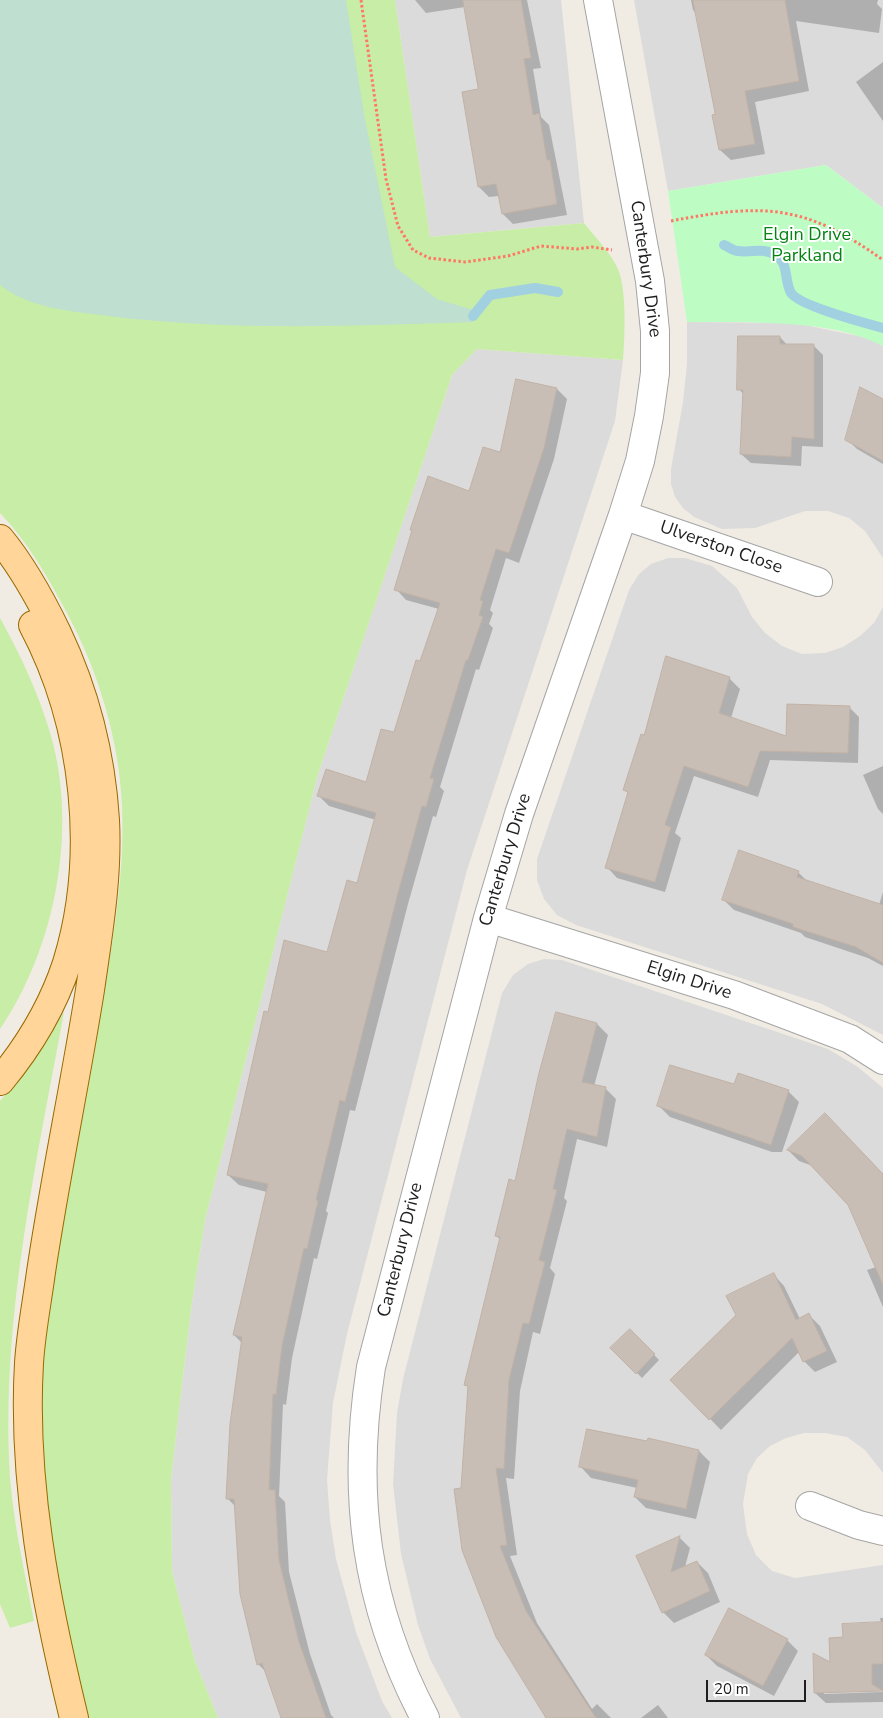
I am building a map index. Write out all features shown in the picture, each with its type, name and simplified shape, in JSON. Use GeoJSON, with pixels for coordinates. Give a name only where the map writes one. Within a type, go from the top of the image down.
{"type":"FeatureCollection","features":[{"type":"Feature","properties":{"kind":"main road"},"geometry":{"type":"LineString","coordinates":[[0,539],[21,568],[50,618],[74,675],[93,735],[105,820],[104,879],[98,934],[48,1225],[29,1361],[29,1468],[60,1661],[74,1718]]}},
{"type":"Feature","properties":{"kind":"main road"},"geometry":{"type":"LineString","coordinates":[[0,570],[36,633],[61,692],[77,763],[84,840],[79,912],[66,965],[48,1009],[31,1038],[0,1081]]}},
{"type":"Feature","properties":{"kind":"street","name":"Canterbury Drive"},"geometry":{"type":"LineString","coordinates":[[425,1718],[395,1653],[374,1583],[367,1543],[363,1498],[362,1433],[376,1349],[488,918],[519,814],[624,515],[640,460],[655,373],[656,331],[646,255],[598,0]]}},
{"type":"Feature","properties":{"kind":"street","name":"Ulverston Close"},"geometry":{"type":"LineString","coordinates":[[624,515],[818,582]]}},
{"type":"Feature","properties":{"kind":"street","name":"Elgin Drive"},"geometry":{"type":"LineString","coordinates":[[488,918],[734,995],[850,1039],[883,1060]]}},
{"type":"Feature","properties":{"kind":"street"},"geometry":{"type":"LineString","coordinates":[[810,1506],[859,1525],[883,1531]]}},
{"type":"Feature","properties":{"kind":"path"},"geometry":{"type":"LineString","coordinates":[[361,0],[386,179],[398,226],[413,250],[429,258],[465,262],[503,258],[541,246],[577,249],[592,247],[646,255]]}},
{"type":"Feature","properties":{"kind":"path"},"geometry":{"type":"LineString","coordinates":[[641,226],[708,214],[775,211],[810,218],[827,225],[858,242],[883,260]]}},
{"type":"Feature","properties":{"kind":"shaded area"},"geometry":{"type":"Polygon","coordinates":[[[395,0],[561,0],[584,223],[430,237],[395,0]]]}},
{"type":"Feature","properties":{"kind":"shaded area"},"geometry":{"type":"Polygon","coordinates":[[[634,0],[883,0],[883,208],[826,165],[668,191],[634,0]]]}},
{"type":"Feature","properties":{"kind":"shaded area"},"geometry":{"type":"Polygon","coordinates":[[[687,322],[795,323],[868,338],[883,346],[883,558],[865,531],[849,518],[828,511],[805,511],[755,528],[722,529],[694,517],[683,508],[675,497],[671,484],[671,469],[683,402],[687,364],[687,322]]]}},
{"type":"Feature","properties":{"kind":"shaded area"},"geometry":{"type":"Polygon","coordinates":[[[477,349],[623,360],[615,421],[467,870],[347,1334],[333,1403],[327,1480],[330,1520],[336,1559],[356,1632],[382,1701],[392,1718],[218,1718],[195,1661],[172,1571],[171,1479],[191,1309],[205,1220],[318,774],[452,375],[477,349]]]}},
{"type":"Feature","properties":{"kind":"shaded area"},"geometry":{"type":"Polygon","coordinates":[[[668,558],[685,558],[712,566],[737,588],[752,617],[765,633],[782,646],[802,654],[825,653],[843,647],[860,636],[874,623],[883,607],[883,1035],[822,1004],[576,925],[557,915],[544,899],[537,880],[537,859],[629,590],[639,574],[651,564],[668,558]]]}},
{"type":"Feature","properties":{"kind":"shaded area"},"geometry":{"type":"Polygon","coordinates":[[[544,959],[562,960],[828,1049],[858,1067],[883,1088],[883,1473],[865,1450],[847,1437],[825,1433],[804,1433],[786,1438],[770,1446],[757,1458],[748,1474],[743,1504],[747,1534],[756,1555],[772,1571],[795,1578],[883,1565],[883,1718],[461,1718],[430,1659],[418,1625],[401,1554],[393,1484],[397,1413],[403,1379],[502,993],[513,975],[528,964],[544,959]]]}},
{"type":"Feature","properties":{"kind":"green space"},"geometry":{"type":"Polygon","coordinates":[[[0,0],[395,0],[430,237],[584,223],[614,261],[620,276],[624,299],[623,360],[477,349],[452,375],[318,774],[205,1220],[191,1309],[171,1479],[172,1571],[195,1661],[218,1718],[87,1718],[60,1596],[47,1514],[42,1473],[40,1431],[40,1390],[44,1339],[58,1237],[110,955],[121,874],[122,820],[121,792],[115,745],[105,705],[92,667],[75,629],[44,572],[28,548],[0,513],[0,0]]]}},
{"type":"Feature","properties":{"kind":"green space"},"geometry":{"type":"Polygon","coordinates":[[[0,0],[346,0],[364,114],[395,267],[437,299],[473,310],[473,322],[245,326],[154,321],[52,308],[24,299],[0,285],[0,0]]]}},
{"type":"Feature","properties":{"kind":"green space","name":"Elgin Drive Parkland"},"geometry":{"type":"Polygon","coordinates":[[[826,165],[883,208],[883,346],[862,337],[813,326],[687,322],[668,191],[826,165]]]}},
{"type":"Feature","properties":{"kind":"green space"},"geometry":{"type":"Polygon","coordinates":[[[0,618],[29,676],[46,720],[59,772],[62,810],[61,849],[56,888],[47,926],[35,963],[19,997],[0,1029],[0,618]]]}},
{"type":"Feature","properties":{"kind":"green space"},"geometry":{"type":"Polygon","coordinates":[[[64,1012],[24,1235],[11,1347],[9,1403],[10,1480],[18,1541],[34,1621],[10,1628],[0,1604],[0,1101],[26,1069],[64,1012]]]}},
{"type":"Feature","properties":{"kind":"building"},"geometry":{"type":"Polygon","coordinates":[[[463,0],[521,0],[531,58],[524,59],[533,115],[539,113],[547,160],[550,160],[557,204],[502,214],[496,184],[478,187],[462,92],[478,89],[463,0]]]}},
{"type":"Feature","properties":{"kind":"building"},"geometry":{"type":"Polygon","coordinates":[[[693,0],[785,0],[799,81],[745,91],[755,144],[719,150],[712,115],[715,114],[693,0]]]}},
{"type":"Feature","properties":{"kind":"building"},"geometry":{"type":"Polygon","coordinates":[[[738,336],[780,336],[780,344],[814,344],[814,439],[792,437],[791,457],[740,454],[743,390],[737,390],[738,336]]]}},
{"type":"Feature","properties":{"kind":"building"},"geometry":{"type":"Polygon","coordinates":[[[516,379],[557,388],[544,448],[509,553],[496,549],[480,600],[483,601],[479,615],[483,617],[468,660],[466,660],[430,778],[434,779],[426,807],[422,806],[345,1102],[340,1100],[316,1200],[318,1201],[307,1249],[304,1248],[282,1346],[276,1395],[273,1394],[269,1490],[275,1490],[279,1560],[299,1642],[326,1718],[281,1718],[262,1663],[257,1665],[240,1594],[234,1499],[226,1499],[230,1424],[242,1337],[233,1335],[268,1184],[227,1175],[264,1011],[268,1012],[284,940],[327,952],[347,880],[357,883],[376,813],[317,796],[326,769],[366,782],[381,729],[394,732],[416,660],[420,661],[440,603],[394,590],[412,530],[410,530],[428,476],[469,491],[483,447],[500,452],[516,379]]]}},
{"type":"Feature","properties":{"kind":"building"},"geometry":{"type":"Polygon","coordinates":[[[860,387],[883,399],[883,461],[845,440],[860,387]]]}},
{"type":"Feature","properties":{"kind":"building"},"geometry":{"type":"Polygon","coordinates":[[[666,656],[730,677],[719,713],[786,736],[787,704],[850,706],[848,753],[760,751],[748,787],[684,766],[665,825],[671,827],[655,882],[605,868],[628,792],[623,790],[641,734],[644,735],[666,656]]]}},
{"type":"Feature","properties":{"kind":"building"},"geometry":{"type":"Polygon","coordinates":[[[739,850],[799,871],[797,877],[883,905],[883,963],[856,947],[793,927],[793,924],[722,900],[739,850]]]}},
{"type":"Feature","properties":{"kind":"building"},"geometry":{"type":"Polygon","coordinates":[[[556,1012],[597,1023],[582,1082],[606,1087],[597,1137],[567,1129],[553,1189],[557,1190],[539,1260],[545,1262],[529,1324],[523,1323],[509,1380],[504,1469],[496,1468],[507,1545],[500,1546],[526,1611],[596,1718],[546,1718],[496,1637],[462,1550],[454,1489],[461,1488],[468,1386],[464,1385],[500,1237],[495,1236],[509,1179],[515,1181],[539,1073],[556,1012]]]}},
{"type":"Feature","properties":{"kind":"building"},"geometry":{"type":"Polygon","coordinates":[[[670,1065],[734,1084],[738,1073],[789,1090],[771,1145],[657,1106],[670,1065]]]}},
{"type":"Feature","properties":{"kind":"building"},"geometry":{"type":"Polygon","coordinates":[[[825,1113],[883,1174],[883,1285],[848,1205],[802,1156],[787,1150],[825,1113]]]}},
{"type":"Feature","properties":{"kind":"building"},"geometry":{"type":"Polygon","coordinates":[[[774,1273],[796,1320],[809,1313],[827,1351],[803,1362],[792,1338],[709,1420],[670,1380],[736,1315],[726,1296],[774,1273]]]}},
{"type":"Feature","properties":{"kind":"building"},"geometry":{"type":"Polygon","coordinates":[[[630,1329],[655,1354],[636,1374],[610,1348],[630,1329]]]}},
{"type":"Feature","properties":{"kind":"building"},"geometry":{"type":"Polygon","coordinates":[[[587,1429],[647,1441],[648,1438],[699,1450],[686,1509],[634,1497],[638,1480],[579,1467],[587,1429]]]}},
{"type":"Feature","properties":{"kind":"building"},"geometry":{"type":"Polygon","coordinates":[[[680,1536],[671,1572],[697,1561],[710,1591],[662,1613],[636,1556],[680,1536]]]}},
{"type":"Feature","properties":{"kind":"building"},"geometry":{"type":"Polygon","coordinates":[[[729,1608],[788,1639],[763,1686],[705,1655],[729,1608]]]}},
{"type":"Feature","properties":{"kind":"building"},"geometry":{"type":"Polygon","coordinates":[[[883,1622],[883,1664],[872,1664],[872,1684],[883,1691],[814,1693],[813,1653],[830,1662],[829,1638],[843,1637],[842,1624],[883,1622]]]}},
{"type":"Feature","properties":{"kind":"waterway"},"geometry":{"type":"LineString","coordinates":[[724,245],[736,251],[767,251],[776,255],[785,267],[791,293],[797,298],[834,314],[883,328]]}},
{"type":"Feature","properties":{"kind":"waterway"},"geometry":{"type":"LineString","coordinates":[[473,316],[490,295],[535,288],[558,292]]}}]}
